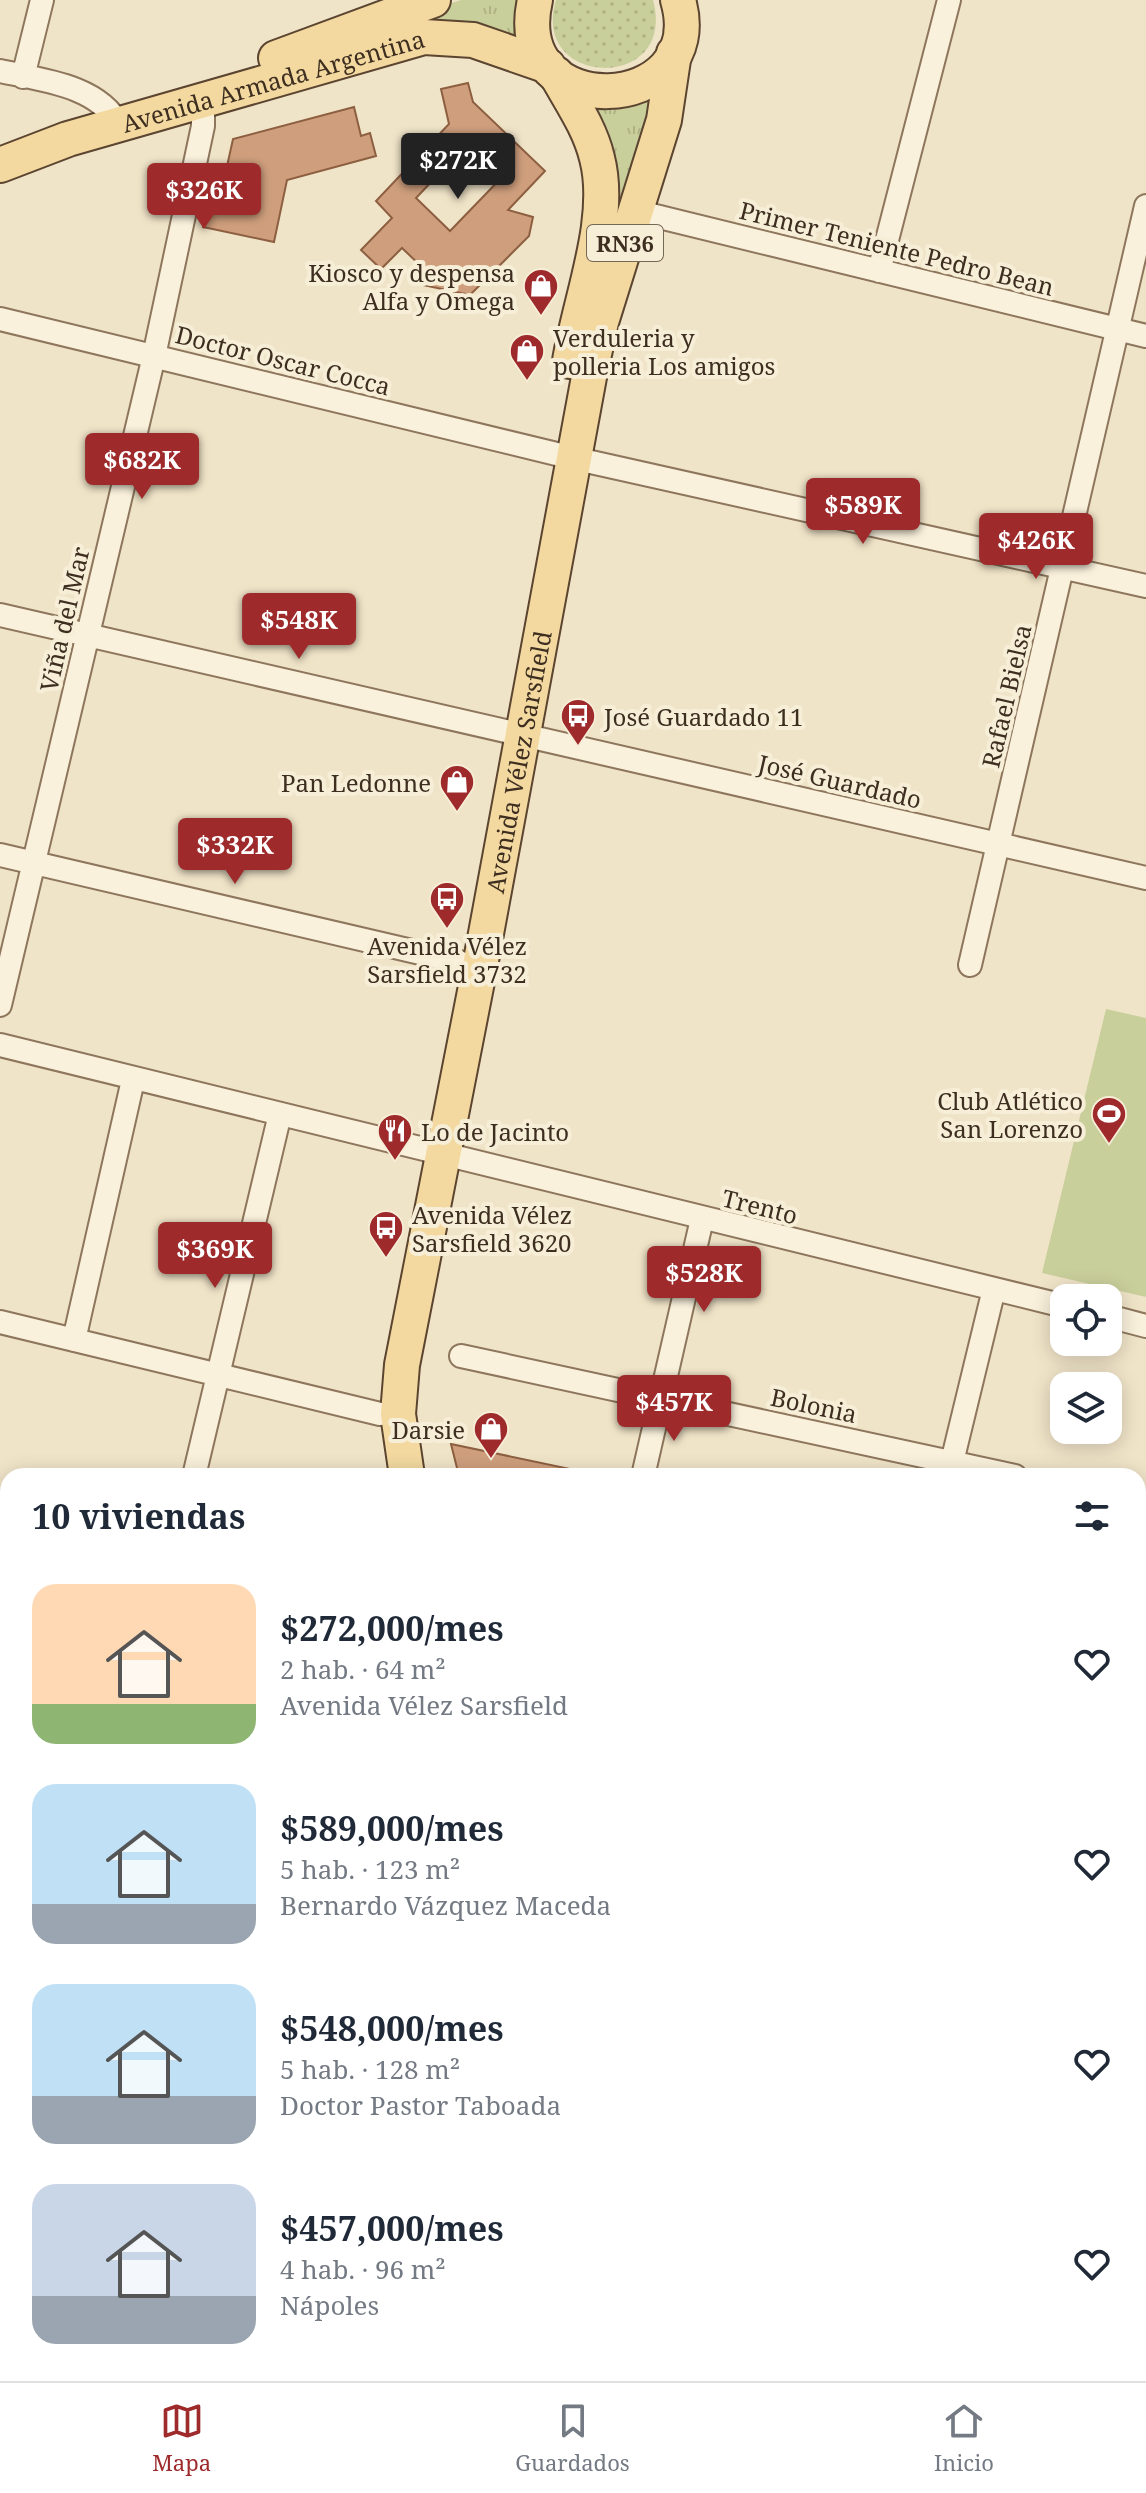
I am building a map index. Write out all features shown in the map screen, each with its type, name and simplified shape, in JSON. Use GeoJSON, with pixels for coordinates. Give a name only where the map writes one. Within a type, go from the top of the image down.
{"type":"FeatureCollection","features":[{"type":"Feature","properties":{"kind":"main road","name":"Avenida Armada Argentina"},"geometry":{"type":"LineString","coordinates":[[0,165],[262,63],[390,7],[433,0]]}},
{"type":"Feature","properties":{"kind":"main road","name":"RN36"},"geometry":{"type":"LineString","coordinates":[[535,0],[533,30],[552,70]]}},
{"type":"Feature","properties":{"kind":"main road","name":"RN36"},"geometry":{"type":"LineString","coordinates":[[674,53],[681,22],[678,0]]}},
{"type":"Feature","properties":{"kind":"main road","name":"Avenida Armada Argentina"},"geometry":{"type":"LineString","coordinates":[[0,149],[116,118],[203,103],[416,39],[443,36],[473,40],[552,70],[582,90],[613,94],[642,85],[674,53]]}},
{"type":"Feature","properties":{"kind":"main road","name":"Avenida Vélez Sarsfield"},"geometry":{"type":"LineString","coordinates":[[564,456],[601,322],[664,120],[674,53]]}},
{"type":"Feature","properties":{"kind":"main road","name":"Avenida Vélez Sarsfield"},"geometry":{"type":"LineString","coordinates":[[385,1468],[380,1414],[386,1341],[434,1152],[564,456],[601,194],[599,167],[592,140],[552,70]]}},
{"type":"Feature","properties":{"kind":"main road","name":"Avenida Vélez Sarsfield"},"geometry":{"type":"LineString","coordinates":[[405,1468],[400,1443],[399,1389],[459,962],[512,734]]}},
{"type":"Feature","properties":{"kind":"street"},"geometry":{"type":"LineString","coordinates":[[23,77],[42,0]]}},
{"type":"Feature","properties":{"kind":"street"},"geometry":{"type":"LineString","coordinates":[[879,271],[949,0]]}},
{"type":"Feature","properties":{"kind":"street"},"geometry":{"type":"LineString","coordinates":[[390,7],[403,30],[416,39]]}},
{"type":"Feature","properties":{"kind":"street"},"geometry":{"type":"LineString","coordinates":[[0,71],[78,90],[116,118]]}},
{"type":"Feature","properties":{"kind":"street","name":"Viña del Mar"},"geometry":{"type":"LineString","coordinates":[[0,1005],[154,356],[203,126],[203,103]]}},
{"type":"Feature","properties":{"kind":"street","name":"Rafael Bielsa"},"geometry":{"type":"LineString","coordinates":[[970,965],[1146,206]]}},
{"type":"Feature","properties":{"kind":"street","name":"Primer Teniente Pedro Bean"},"geometry":{"type":"LineString","coordinates":[[635,211],[1146,336]]}},
{"type":"Feature","properties":{"kind":"street","name":"Doctor Oscar Cocca"},"geometry":{"type":"LineString","coordinates":[[0,319],[564,456],[1146,586]]}},
{"type":"Feature","properties":{"kind":"street","name":"José Guardado"},"geometry":{"type":"LineString","coordinates":[[0,615],[1146,878]]}},
{"type":"Feature","properties":{"kind":"street"},"geometry":{"type":"LineString","coordinates":[[0,855],[459,962]]}},
{"type":"Feature","properties":{"kind":"street","name":"Trento"},"geometry":{"type":"LineString","coordinates":[[0,1045],[1050,1303]]}},
{"type":"Feature","properties":{"kind":"street"},"geometry":{"type":"LineString","coordinates":[[74,1340],[133,1080]]}},
{"type":"Feature","properties":{"kind":"street"},"geometry":{"type":"LineString","coordinates":[[196,1468],[280,1114]]}},
{"type":"Feature","properties":{"kind":"street"},"geometry":{"type":"LineString","coordinates":[[645,1468],[702,1219]]}},
{"type":"Feature","properties":{"kind":"street"},"geometry":{"type":"LineString","coordinates":[[952,1462],[994,1289]]}},
{"type":"Feature","properties":{"kind":"street"},"geometry":{"type":"LineString","coordinates":[[1122,1320],[1146,1326]]}},
{"type":"Feature","properties":{"kind":"street"},"geometry":{"type":"LineString","coordinates":[[0,1322],[380,1414]]}},
{"type":"Feature","properties":{"kind":"street","name":"Bolonia"},"geometry":{"type":"LineString","coordinates":[[461,1356],[979,1468]]}},
{"type":"Feature","properties":{"kind":"green space"},"geometry":{"type":"Polygon","coordinates":[[[461,0],[524,0],[529,48],[428,28],[416,14],[461,0]]]}},
{"type":"Feature","properties":{"kind":"green space"},"geometry":{"type":"Polygon","coordinates":[[[556,0],[653,0],[655,30],[645,52],[626,64],[604,68],[581,63],[563,50],[553,29],[556,0]]]}},
{"type":"Feature","properties":{"kind":"green space"},"geometry":{"type":"Polygon","coordinates":[[[658,93],[596,299],[593,108],[616,107],[658,93]]]}},
{"type":"Feature","properties":{"kind":"green space","name":"Club Atlético San Lorenzo"},"geometry":{"type":"Polygon","coordinates":[[[1106,1009],[1146,1018],[1146,1297],[1122,1291],[1122,1284],[1090,1284],[1042,1273],[1106,1009]]]}},
{"type":"Feature","properties":{"kind":"building"},"geometry":{"type":"Polygon","coordinates":[[[468,83],[473,102],[545,171],[508,210],[533,217],[529,236],[470,295],[413,283],[425,270],[402,248],[381,269],[361,250],[392,218],[376,201],[449,124],[441,89],[468,83]],[[472,139],[416,198],[450,231],[507,172],[472,139]]]}},
{"type":"Feature","properties":{"kind":"building"},"geometry":{"type":"Polygon","coordinates":[[[354,107],[361,136],[370,133],[376,156],[287,180],[274,242],[203,227],[212,187],[222,189],[233,139],[354,107]]]}},
{"type":"Feature","properties":{"kind":"building"},"geometry":{"type":"Polygon","coordinates":[[[451,1444],[565,1468],[457,1468],[451,1444]]]}},
{"type":"Feature","properties":{"kind":"place","name":"Kiosco y despensa Alfa y Omega"},"geometry":{"type":"Point","coordinates":[541,317]}},
{"type":"Feature","properties":{"kind":"place","name":"Verduleria y polleria Los amigos"},"geometry":{"type":"Point","coordinates":[527,382]}},
{"type":"Feature","properties":{"kind":"place","name":"José Guardado 11"},"geometry":{"type":"Point","coordinates":[578,747]}},
{"type":"Feature","properties":{"kind":"place","name":"Pan Ledonne"},"geometry":{"type":"Point","coordinates":[457,813]}},
{"type":"Feature","properties":{"kind":"place","name":"Avenida Vélez Sarsfield 3732"},"geometry":{"type":"Point","coordinates":[447,930]}},
{"type":"Feature","properties":{"kind":"place","name":"Club Atlético San Lorenzo"},"geometry":{"type":"Point","coordinates":[1109,1145]}},
{"type":"Feature","properties":{"kind":"place","name":"Lo de Jacinto"},"geometry":{"type":"Point","coordinates":[395,1162]}},
{"type":"Feature","properties":{"kind":"place","name":"Avenida Vélez Sarsfield 3620"},"geometry":{"type":"Point","coordinates":[386,1259]}},
{"type":"Feature","properties":{"kind":"place","name":"Darsie"},"geometry":{"type":"Point","coordinates":[491,1460]}}]}
